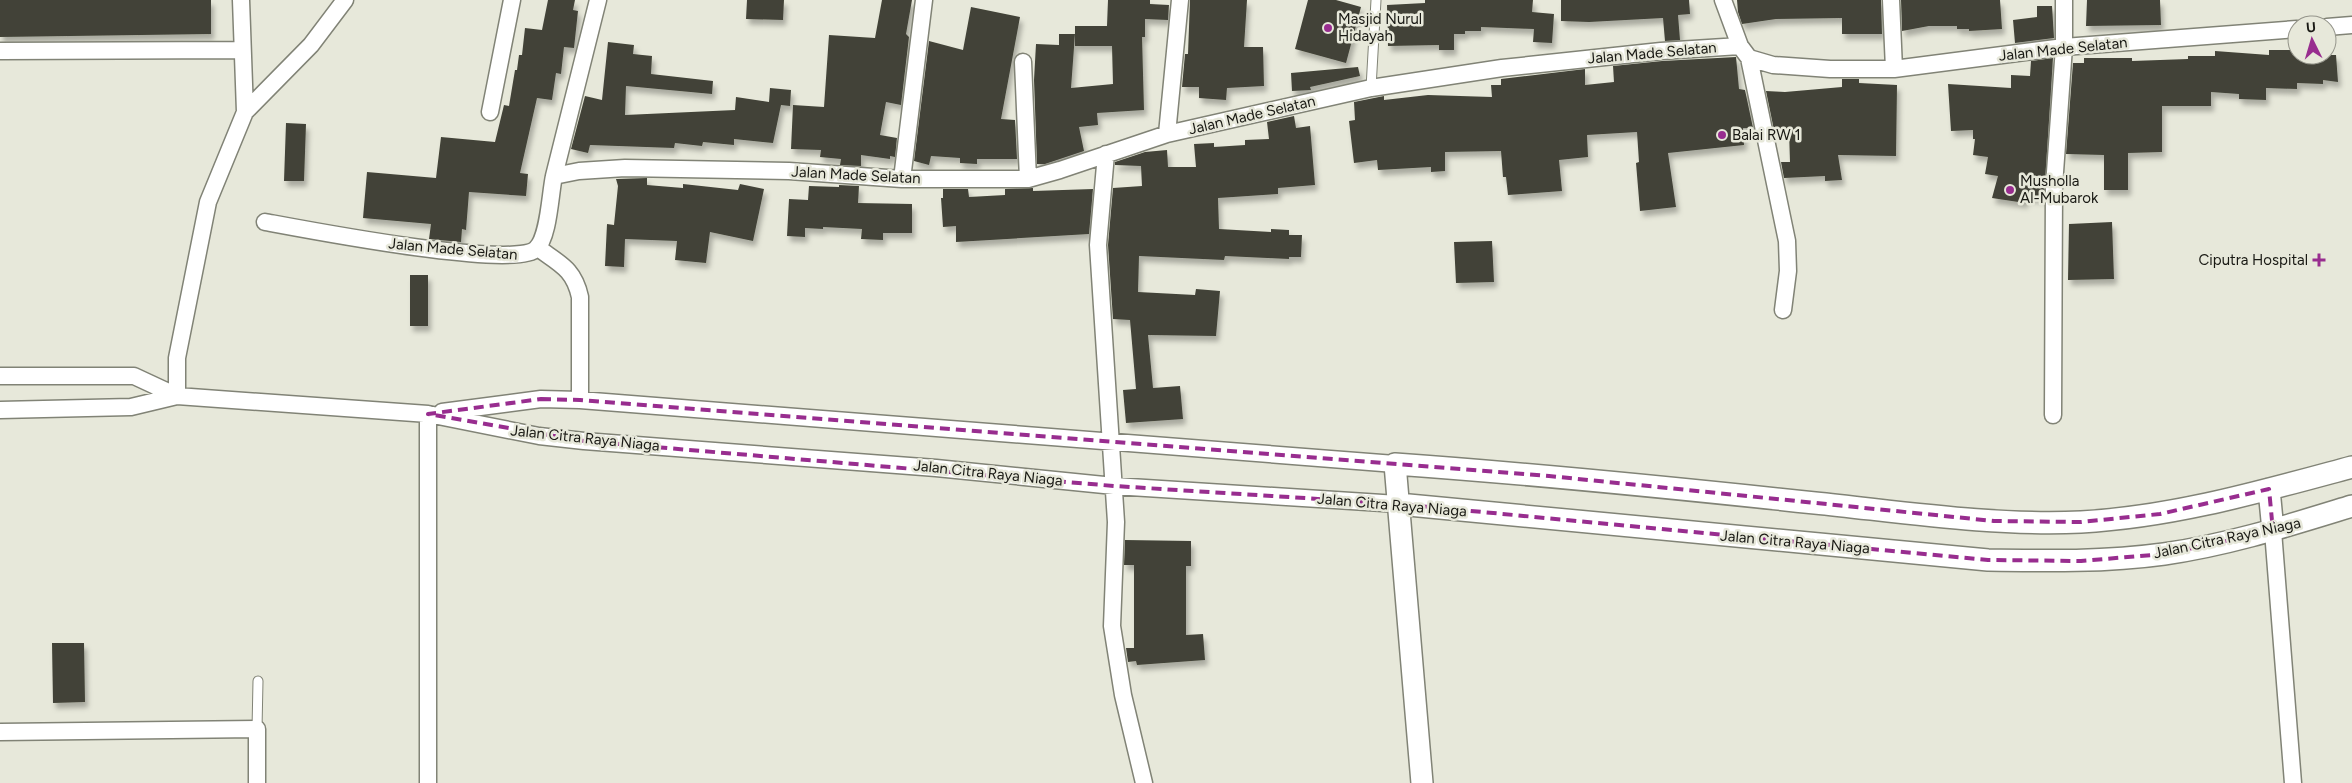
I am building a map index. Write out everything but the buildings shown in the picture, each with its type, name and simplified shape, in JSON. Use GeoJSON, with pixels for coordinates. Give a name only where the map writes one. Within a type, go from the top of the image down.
{"type":"FeatureCollection","features":[{"type":"Feature","properties":{"kind":"street"},"geometry":{"type":"LineString","coordinates":[[177,396],[176,358],[208,202],[245,112],[246,91],[242,50],[241,0]]}},
{"type":"Feature","properties":{"kind":"street"},"geometry":{"type":"LineString","coordinates":[[245,112],[310,44],[345,0]]}},
{"type":"Feature","properties":{"kind":"street"},"geometry":{"type":"LineString","coordinates":[[490,112],[512,0]]}},
{"type":"Feature","properties":{"kind":"street"},"geometry":{"type":"LineString","coordinates":[[554,176],[598,0]]}},
{"type":"Feature","properties":{"kind":"street"},"geometry":{"type":"LineString","coordinates":[[902,179],[924,0]]}},
{"type":"Feature","properties":{"kind":"street"},"geometry":{"type":"LineString","coordinates":[[1167,134],[1180,0]]}},
{"type":"Feature","properties":{"kind":"street"},"geometry":{"type":"LineString","coordinates":[[1723,0],[1744,52],[1786,233],[1788,271],[1783,310]]}},
{"type":"Feature","properties":{"kind":"street"},"geometry":{"type":"LineString","coordinates":[[1891,0],[1894,69]]}},
{"type":"Feature","properties":{"kind":"street"},"geometry":{"type":"LineString","coordinates":[[2053,415],[2054,186],[2064,47],[2064,0]]}},
{"type":"Feature","properties":{"kind":"street"},"geometry":{"type":"LineString","coordinates":[[2337,26],[2352,25]]}},
{"type":"Feature","properties":{"kind":"street","name":"Jalan Made Selatan"},"geometry":{"type":"LineString","coordinates":[[265,222],[364,241],[497,255],[526,254],[538,248],[544,234],[554,176],[579,171],[625,168],[790,171],[902,179],[1028,179],[1167,134],[1371,88],[1502,68],[1661,51],[1744,52],[1773,65],[1830,69],[1894,69],[2064,47],[2287,30]]}},
{"type":"Feature","properties":{"kind":"street"},"geometry":{"type":"LineString","coordinates":[[0,51],[242,50]]}},
{"type":"Feature","properties":{"kind":"street"},"geometry":{"type":"LineString","coordinates":[[1023,62],[1028,179]]}},
{"type":"Feature","properties":{"kind":"street"},"geometry":{"type":"LineString","coordinates":[[1106,154],[1100,205],[1098,245],[1109,443],[1116,522],[1112,626],[1123,695],[1144,783]]}},
{"type":"Feature","properties":{"kind":"street"},"geometry":{"type":"LineString","coordinates":[[538,248],[570,270],[576,282],[580,298],[580,400]]}},
{"type":"Feature","properties":{"kind":"street","name":"Jalan Citra Raya Niaga"},"geometry":{"type":"LineString","coordinates":[[0,376],[134,376],[177,396]]}},
{"type":"Feature","properties":{"kind":"street","name":"Jalan Citra Raya Niaga"},"geometry":{"type":"LineString","coordinates":[[0,410],[131,407],[177,396],[428,414],[539,436],[584,441],[936,468],[1114,486],[1398,504],[1988,560],[2081,561],[2164,554],[2273,530],[2352,506]]}},
{"type":"Feature","properties":{"kind":"street","name":"Jalan Citra Raya Niaga"},"geometry":{"type":"LineString","coordinates":[[428,414],[541,399],[580,400],[930,426],[1109,443],[1549,476],[1994,521],[2080,522],[2160,514],[2270,489],[2352,467]]}},
{"type":"Feature","properties":{"kind":"street"},"geometry":{"type":"LineString","coordinates":[[428,414],[428,783]]}},
{"type":"Feature","properties":{"kind":"street"},"geometry":{"type":"LineString","coordinates":[[1395,464],[1422,783]]}},
{"type":"Feature","properties":{"kind":"street"},"geometry":{"type":"LineString","coordinates":[[2270,489],[2293,783]]}},
{"type":"Feature","properties":{"kind":"street"},"geometry":{"type":"LineString","coordinates":[[0,732],[257,729],[257,783]]}},
{"type":"Feature","properties":{"kind":"lane"},"geometry":{"type":"LineString","coordinates":[[1371,88],[1376,0]]}},
{"type":"Feature","properties":{"kind":"lane"},"geometry":{"type":"LineString","coordinates":[[257,729],[258,681]]}},
{"type":"Feature","properties":{"kind":"highlighted area"},"geometry":{"type":"Polygon","coordinates":[[[541,399],[580,400],[1549,476],[1994,521],[2081,522],[2160,514],[2269,489],[2273,531],[2164,554],[2081,561],[1988,560],[1398,504],[1114,486],[584,441],[428,414],[541,399]]]}},
{"type":"Feature","properties":{"kind":"place","name":"Masjid Nurul Hidayah"},"geometry":{"type":"Point","coordinates":[1328,28]}},
{"type":"Feature","properties":{"kind":"place","name":"Balai RW 1"},"geometry":{"type":"Point","coordinates":[1722,135]}},
{"type":"Feature","properties":{"kind":"place","name":"Musholla Al-Mubarok"},"geometry":{"type":"Point","coordinates":[2010,190]}},
{"type":"Feature","properties":{"kind":"place","name":"Ciputra Hospital"},"geometry":{"type":"Point","coordinates":[2319,260]}}]}
